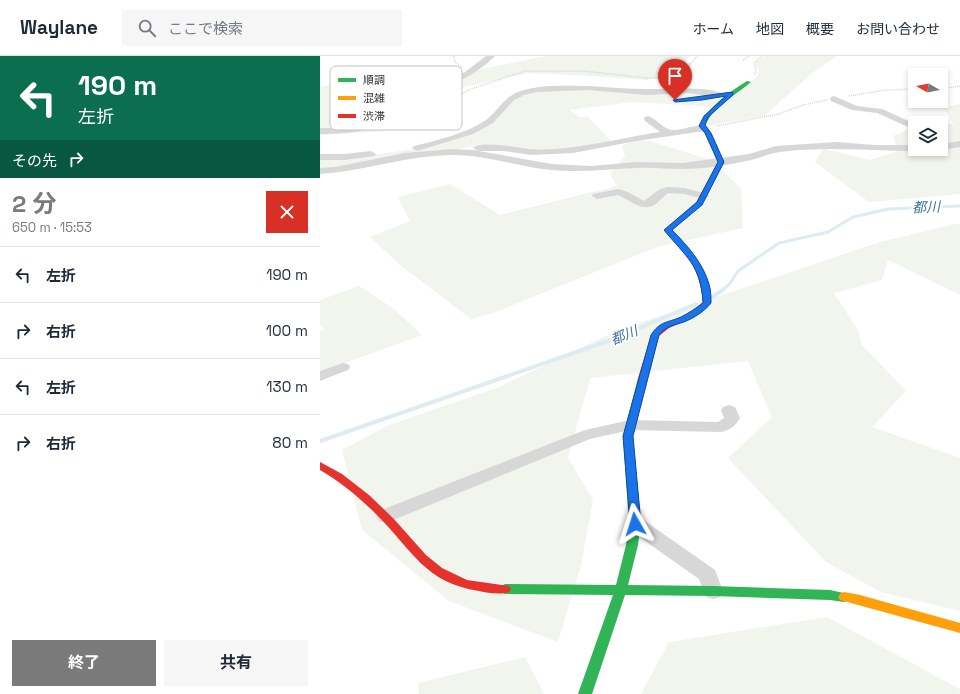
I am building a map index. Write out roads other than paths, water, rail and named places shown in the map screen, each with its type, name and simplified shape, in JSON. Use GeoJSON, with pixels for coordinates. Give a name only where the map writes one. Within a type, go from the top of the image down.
{"type":"FeatureCollection","features":[{"type":"Feature","properties":{"kind":"street"},"geometry":{"type":"LineString","coordinates":[[462,77],[491,56]]}},
{"type":"Feature","properties":{"kind":"street"},"geometry":{"type":"LineString","coordinates":[[721,162],[708,133],[702,126],[706,117],[732,94],[749,82]]}},
{"type":"Feature","properties":{"kind":"street"},"geometry":{"type":"LineString","coordinates":[[320,156],[344,157],[427,146],[462,135],[478,128],[494,117],[511,98],[533,90],[588,88],[647,92],[690,91],[719,96]]}},
{"type":"Feature","properties":{"kind":"street"},"geometry":{"type":"LineString","coordinates":[[619,90],[645,96],[675,100]]}},
{"type":"Feature","properties":{"kind":"street"},"geometry":{"type":"LineString","coordinates":[[690,100],[732,94]]}},
{"type":"Feature","properties":{"kind":"street"},"geometry":{"type":"LineString","coordinates":[[834,99],[855,108],[879,112],[908,123]]}},
{"type":"Feature","properties":{"kind":"street"},"geometry":{"type":"LineString","coordinates":[[648,119],[660,129],[672,132]]}},
{"type":"Feature","properties":{"kind":"street"},"geometry":{"type":"LineString","coordinates":[[454,152],[463,149],[490,147],[531,152],[573,150],[672,132],[704,128]]}},
{"type":"Feature","properties":{"kind":"street"},"geometry":{"type":"LineString","coordinates":[[320,131],[343,130]]}},
{"type":"Feature","properties":{"kind":"street"},"geometry":{"type":"LineString","coordinates":[[948,140],[957,145]]}},
{"type":"Feature","properties":{"kind":"street"},"geometry":{"type":"LineString","coordinates":[[320,171],[335,170],[405,156],[454,152],[473,153],[552,167],[591,169],[637,165],[679,166],[721,162],[751,157],[776,149],[805,146],[837,145],[874,148],[908,148]]}},
{"type":"Feature","properties":{"kind":"street"},"geometry":{"type":"LineString","coordinates":[[531,152],[552,167]]}},
{"type":"Feature","properties":{"kind":"street"},"geometry":{"type":"LineString","coordinates":[[585,694],[621,590],[635,524],[628,436],[655,335],[664,326],[683,319],[699,310],[707,303],[706,286],[698,267],[680,243],[667,230],[699,204],[721,162]]}},
{"type":"Feature","properties":{"kind":"street"},"geometry":{"type":"LineString","coordinates":[[597,196],[617,192],[622,193],[640,204],[645,204],[650,203],[665,191],[673,190],[704,196]]}},
{"type":"Feature","properties":{"kind":"street"},"geometry":{"type":"LineString","coordinates":[[320,376],[343,367]]}},
{"type":"Feature","properties":{"kind":"street"},"geometry":{"type":"LineString","coordinates":[[385,516],[585,435],[630,426],[722,427],[729,423],[732,418],[729,410]]}},
{"type":"Feature","properties":{"kind":"street"},"geometry":{"type":"LineString","coordinates":[[320,465],[348,482],[385,516],[429,564],[446,576],[465,584],[484,588],[508,589],[713,591],[830,595],[860,600],[960,628]]}},
{"type":"Feature","properties":{"kind":"street"},"geometry":{"type":"LineString","coordinates":[[635,524],[708,575],[713,591]]}},
{"type":"Feature","properties":{"kind":"waterway","name":"都川"},"geometry":{"type":"LineString","coordinates":[[722,290],[729,285],[738,271],[779,243],[828,232],[853,217],[888,209],[960,206]]}},
{"type":"Feature","properties":{"kind":"waterway","name":"都川"},"geometry":{"type":"LineString","coordinates":[[711,298],[724,289]]}},
{"type":"Feature","properties":{"kind":"waterway","name":"都川"},"geometry":{"type":"LineString","coordinates":[[320,441],[611,340],[696,304]]}}]}
